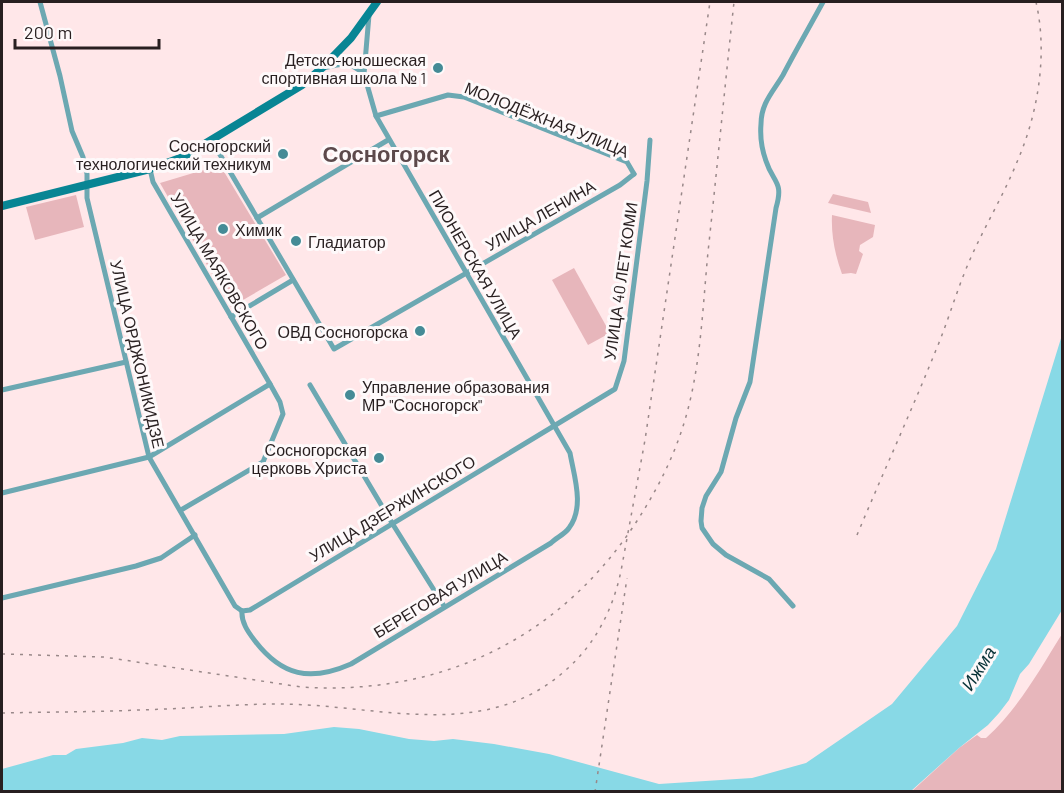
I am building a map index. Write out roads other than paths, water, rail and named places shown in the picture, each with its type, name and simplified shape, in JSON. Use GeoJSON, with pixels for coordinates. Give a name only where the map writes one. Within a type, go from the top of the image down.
{"type":"FeatureCollection","features":[{"type":"Feature","properties":{"kind":"main road"},"geometry":{"type":"LineString","coordinates":[[2,207],[150,170],[175,161],[212,141],[302,85],[351,38],[377,2]]}},
{"type":"Feature","properties":{"kind":"street","name":"УЛИЦА ОРДЖОНИКИДЗЕ"},"geometry":{"type":"LineString","coordinates":[[40,2],[72,131],[83,157],[87,198],[149,457],[235,606],[242,611]]}},
{"type":"Feature","properties":{"kind":"street"},"geometry":{"type":"LineString","coordinates":[[793,606],[769,579],[726,555],[713,544],[702,528],[701,520],[704,502],[721,472],[736,418],[750,382],[780,194],[777,182],[766,162],[760,126],[762,112],[766,99],[778,84],[823,2]]}},
{"type":"Feature","properties":{"kind":"street","name":"ПИОНЕРСКАЯ УЛИЦА"},"geometry":{"type":"LineString","coordinates":[[370,11],[364,74],[375,116],[554,425]]}},
{"type":"Feature","properties":{"kind":"street"},"geometry":{"type":"LineString","coordinates":[[322,68],[353,64],[364,74]]}},
{"type":"Feature","properties":{"kind":"street","name":"МОЛОДЁЖНАЯ УЛИЦА"},"geometry":{"type":"LineString","coordinates":[[375,116],[448,95],[464,97],[627,162],[634,174],[643,176],[647,181]]}},
{"type":"Feature","properties":{"kind":"street"},"geometry":{"type":"LineString","coordinates":[[257,218],[388,140]]}},
{"type":"Feature","properties":{"kind":"street","name":"УЛИЦА 40 ЛЕТ КОМИ"},"geometry":{"type":"LineString","coordinates":[[554,425],[615,389],[624,362],[650,140]]}},
{"type":"Feature","properties":{"kind":"street"},"geometry":{"type":"LineString","coordinates":[[212,141],[293,280],[231,317]]}},
{"type":"Feature","properties":{"kind":"street","name":"УЛИЦА МАЯКОВСКОГО"},"geometry":{"type":"LineString","coordinates":[[150,170],[153,182],[270,384],[280,402],[283,414],[263,462],[180,510]]}},
{"type":"Feature","properties":{"kind":"street","name":"УЛИЦА ЛЕНИНА"},"geometry":{"type":"LineString","coordinates":[[293,280],[334,349],[620,185],[634,174]]}},
{"type":"Feature","properties":{"kind":"street"},"geometry":{"type":"LineString","coordinates":[[2,390],[126,362]]}},
{"type":"Feature","properties":{"kind":"street"},"geometry":{"type":"LineString","coordinates":[[2,493],[149,457],[270,384]]}},
{"type":"Feature","properties":{"kind":"street"},"geometry":{"type":"LineString","coordinates":[[310,385],[444,606]]}},
{"type":"Feature","properties":{"kind":"street","name":"УЛИЦА ДЗЕРЖИНСКОГО"},"geometry":{"type":"LineString","coordinates":[[242,611],[250,610],[554,425]]}},
{"type":"Feature","properties":{"kind":"street","name":"БЕРЕГОВАЯ УЛИЦА"},"geometry":{"type":"LineString","coordinates":[[242,611],[242,618],[251,635],[273,662],[290,670],[318,674],[334,672],[351,664],[444,606],[501,574],[568,529],[576,515],[577,487],[570,453],[554,425]]}},
{"type":"Feature","properties":{"kind":"street"},"geometry":{"type":"LineString","coordinates":[[2,598],[161,558],[195,535]]}},
{"type":"Feature","properties":{"kind":"water","name":"Ижма"},"geometry":{"type":"Polygon","coordinates":[[[1062,335],[1062,610],[1029,664],[1020,674],[1009,700],[999,713],[911,791],[2,791],[2,769],[53,755],[66,755],[76,749],[123,743],[142,738],[162,740],[180,736],[284,734],[334,727],[359,729],[409,739],[434,741],[453,739],[494,744],[549,754],[659,784],[752,778],[806,763],[892,704],[957,626],[996,549],[1062,335]]]}},
{"type":"Feature","properties":{"kind":"railway"},"geometry":{"type":"LineString","coordinates":[[2,713],[121,711],[279,704],[429,715],[466,713],[501,706],[535,692],[577,659],[595,637],[602,624],[613,599],[621,571],[645,440],[710,2]]}},
{"type":"Feature","properties":{"kind":"railway"},"geometry":{"type":"LineString","coordinates":[[2,654],[104,657],[301,687],[351,687],[400,682],[446,670],[490,653],[530,630],[568,601],[602,567],[642,513],[672,456],[688,409],[701,331],[734,2]]}},
{"type":"Feature","properties":{"kind":"railway"},"geometry":{"type":"LineString","coordinates":[[857,535],[940,340],[966,269],[1011,176],[1031,124],[1041,63],[1036,2]]}},
{"type":"Feature","properties":{"kind":"railway"},"geometry":{"type":"LineString","coordinates":[[595,792],[627,578]]}},
{"type":"Feature","properties":{"kind":"place","name":"Детско-юношеская спортивная школа № 1"},"geometry":{"type":"Point","coordinates":[438,68]}},
{"type":"Feature","properties":{"kind":"place","name":"Сосногорский технологический техникум"},"geometry":{"type":"Point","coordinates":[283,154]}},
{"type":"Feature","properties":{"kind":"place","name":"Химик"},"geometry":{"type":"Point","coordinates":[223,229]}},
{"type":"Feature","properties":{"kind":"place","name":"Гладиатор"},"geometry":{"type":"Point","coordinates":[296,241]}},
{"type":"Feature","properties":{"kind":"place","name":"ОВД Сосногорска"},"geometry":{"type":"Point","coordinates":[420,331]}},
{"type":"Feature","properties":{"kind":"place","name":"Управление образования МР \"Сосногорск\""},"geometry":{"type":"Point","coordinates":[350,395]}},
{"type":"Feature","properties":{"kind":"place","name":"Сосногорская церковь Христа"},"geometry":{"type":"Point","coordinates":[379,458]}},
{"type":"Feature","properties":{"kind":"district","name":"Сосногорск"},"geometry":{"type":"Point","coordinates":[386,153]}}]}
